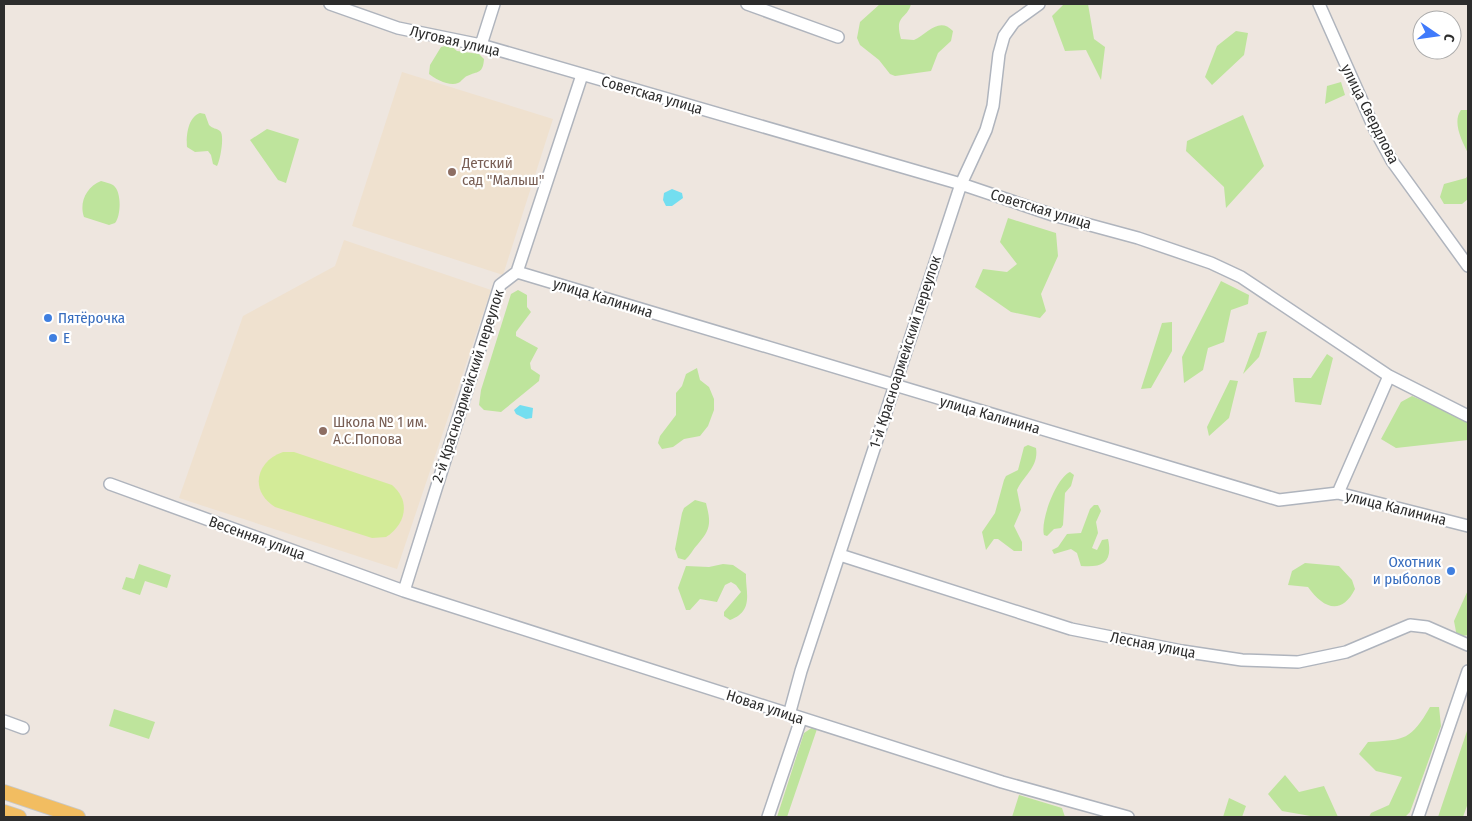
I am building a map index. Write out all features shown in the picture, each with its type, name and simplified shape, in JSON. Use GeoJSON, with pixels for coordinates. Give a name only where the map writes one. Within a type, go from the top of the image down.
{"type":"FeatureCollection","features":[{"type":"Feature","properties":{"kind":"main road"},"geometry":{"type":"LineString","coordinates":[[4,792],[78,817]]}},
{"type":"Feature","properties":{"kind":"main road"},"geometry":{"type":"LineString","coordinates":[[4,812],[19,817]]}},
{"type":"Feature","properties":{"kind":"street","name":"Луговая улица"},"geometry":{"type":"LineString","coordinates":[[330,4],[398,28],[482,45],[582,75]]}},
{"type":"Feature","properties":{"kind":"street"},"geometry":{"type":"LineString","coordinates":[[482,45],[494,4]]}},
{"type":"Feature","properties":{"kind":"street"},"geometry":{"type":"LineString","coordinates":[[747,4],[838,37]]}},
{"type":"Feature","properties":{"kind":"street","name":"1-й Красноармейский переулок"},"geometry":{"type":"LineString","coordinates":[[789,715],[801,671],[961,184],[986,130],[993,106],[1004,36],[1014,22],[1039,4]]}},
{"type":"Feature","properties":{"kind":"street","name":"улица Свердлова"},"geometry":{"type":"LineString","coordinates":[[1319,4],[1375,130],[1392,161],[1468,266]]}},
{"type":"Feature","properties":{"kind":"street","name":"Советская улица"},"geometry":{"type":"LineString","coordinates":[[582,75],[961,184],[1053,215],[1138,238],[1211,263],[1240,277],[1389,376],[1468,416]]}},
{"type":"Feature","properties":{"kind":"street","name":"2-й Красноармейский переулок"},"geometry":{"type":"LineString","coordinates":[[404,591],[500,285],[517,272],[582,75]]}},
{"type":"Feature","properties":{"kind":"street","name":"улица Калинина"},"geometry":{"type":"LineString","coordinates":[[517,272],[1279,500],[1338,493],[1468,526]]}},
{"type":"Feature","properties":{"kind":"street"},"geometry":{"type":"LineString","coordinates":[[1338,493],[1389,376]]}},
{"type":"Feature","properties":{"kind":"street","name":"Весенняя улица"},"geometry":{"type":"LineString","coordinates":[[110,484],[404,591]]}},
{"type":"Feature","properties":{"kind":"street","name":"Лесная улица"},"geometry":{"type":"LineString","coordinates":[[840,555],[1071,629],[1182,651],[1242,660],[1298,662],[1346,652],[1410,625],[1427,627],[1468,645]]}},
{"type":"Feature","properties":{"kind":"street","name":"Новая улица"},"geometry":{"type":"LineString","coordinates":[[404,591],[1002,782],[1128,817]]}},
{"type":"Feature","properties":{"kind":"street"},"geometry":{"type":"LineString","coordinates":[[1418,817],[1468,670]]}},
{"type":"Feature","properties":{"kind":"street"},"geometry":{"type":"LineString","coordinates":[[768,817],[801,719]]}},
{"type":"Feature","properties":{"kind":"street"},"geometry":{"type":"LineString","coordinates":[[4,721],[23,728]]}},
{"type":"Feature","properties":{"kind":"shaded area","name":"Детский сад \"Малыш\""},"geometry":{"type":"Polygon","coordinates":[[[402,72],[553,119],[503,275],[352,226],[402,72]]]}},
{"type":"Feature","properties":{"kind":"shaded area","name":"Школа № 1 им. А.С.Попова"},"geometry":{"type":"Polygon","coordinates":[[[344,240],[491,290],[397,569],[179,498],[243,316],[335,266],[344,240]]]}},
{"type":"Feature","properties":{"kind":"green space"},"geometry":{"type":"Polygon","coordinates":[[[880,4],[911,4],[900,21],[899,31],[901,39],[914,40],[933,28],[943,25],[953,31],[951,41],[938,53],[931,71],[895,76],[890,74],[879,60],[860,45],[857,38],[860,22],[880,4]]]}},
{"type":"Feature","properties":{"kind":"green space"},"geometry":{"type":"Polygon","coordinates":[[[1064,4],[1088,4],[1094,39],[1105,47],[1101,80],[1086,50],[1065,51],[1052,16],[1064,4]]]}},
{"type":"Feature","properties":{"kind":"green space"},"geometry":{"type":"Polygon","coordinates":[[[1236,31],[1248,33],[1244,55],[1212,85],[1205,77],[1217,46],[1236,31]]]}},
{"type":"Feature","properties":{"kind":"green space"},"geometry":{"type":"Polygon","coordinates":[[[450,45],[457,51],[479,54],[484,59],[481,70],[455,84],[443,82],[429,74],[430,65],[441,47],[450,45]]]}},
{"type":"Feature","properties":{"kind":"green space"},"geometry":{"type":"Polygon","coordinates":[[[1341,82],[1345,95],[1325,104],[1327,86],[1341,82]]]}},
{"type":"Feature","properties":{"kind":"green space"},"geometry":{"type":"Polygon","coordinates":[[[1461,110],[1468,110],[1468,153],[1461,137],[1457,120],[1461,110]]]}},
{"type":"Feature","properties":{"kind":"green space"},"geometry":{"type":"Polygon","coordinates":[[[200,113],[205,114],[209,125],[221,133],[222,148],[217,166],[213,164],[208,151],[195,152],[187,147],[190,123],[200,113]]]}},
{"type":"Feature","properties":{"kind":"green space"},"geometry":{"type":"Polygon","coordinates":[[[1243,115],[1264,166],[1226,208],[1224,187],[1186,151],[1187,141],[1243,115]]]}},
{"type":"Feature","properties":{"kind":"green space"},"geometry":{"type":"Polygon","coordinates":[[[267,129],[299,139],[286,183],[278,180],[250,140],[267,129]]]}},
{"type":"Feature","properties":{"kind":"green space"},"geometry":{"type":"Polygon","coordinates":[[[1468,175],[1468,199],[1462,204],[1444,204],[1440,197],[1444,184],[1466,178],[1468,175]]]}},
{"type":"Feature","properties":{"kind":"green space"},"geometry":{"type":"Polygon","coordinates":[[[101,181],[113,185],[118,192],[119,209],[117,220],[109,225],[84,217],[83,212],[82,206],[85,196],[91,187],[101,181]]]}},
{"type":"Feature","properties":{"kind":"green space"},"geometry":{"type":"Polygon","coordinates":[[[1008,218],[1056,233],[1058,256],[1041,294],[1046,311],[1040,318],[1011,312],[975,287],[983,269],[1007,272],[1017,264],[1000,242],[1008,218]]]}},
{"type":"Feature","properties":{"kind":"green space"},"geometry":{"type":"Polygon","coordinates":[[[1221,281],[1249,295],[1248,304],[1231,310],[1224,342],[1208,348],[1203,370],[1184,383],[1182,357],[1221,281]]]}},
{"type":"Feature","properties":{"kind":"green space"},"geometry":{"type":"Polygon","coordinates":[[[518,290],[527,295],[527,307],[531,312],[516,332],[516,336],[538,348],[530,363],[531,369],[540,375],[539,381],[501,412],[484,410],[479,405],[481,390],[511,294],[518,290]]]}},
{"type":"Feature","properties":{"kind":"green space"},"geometry":{"type":"Polygon","coordinates":[[[1172,322],[1172,351],[1151,388],[1141,389],[1162,323],[1172,322]]]}},
{"type":"Feature","properties":{"kind":"green space"},"geometry":{"type":"Polygon","coordinates":[[[1267,331],[1259,357],[1243,374],[1258,333],[1267,331]]]}},
{"type":"Feature","properties":{"kind":"green space"},"geometry":{"type":"Polygon","coordinates":[[[1327,354],[1333,358],[1321,405],[1295,402],[1293,378],[1311,378],[1327,354]]]}},
{"type":"Feature","properties":{"kind":"green space"},"geometry":{"type":"Polygon","coordinates":[[[697,368],[700,380],[709,387],[714,399],[714,410],[708,426],[700,436],[684,439],[673,447],[662,449],[658,443],[660,436],[676,415],[676,393],[682,386],[686,374],[697,368]]]}},
{"type":"Feature","properties":{"kind":"green space"},"geometry":{"type":"Polygon","coordinates":[[[1230,380],[1238,381],[1229,418],[1209,436],[1207,427],[1230,380]]]}},
{"type":"Feature","properties":{"kind":"green space"},"geometry":{"type":"Polygon","coordinates":[[[1412,396],[1468,421],[1468,440],[1396,448],[1381,439],[1401,402],[1412,396]]]}},
{"type":"Feature","properties":{"kind":"green space"},"geometry":{"type":"Polygon","coordinates":[[[1028,445],[1036,448],[1036,455],[1033,466],[1017,490],[1021,510],[1014,526],[1022,542],[1022,551],[1014,551],[998,539],[994,539],[986,550],[982,532],[995,513],[1006,476],[1018,470],[1024,447],[1028,445]]]}},
{"type":"Feature","properties":{"kind":"green space"},"geometry":{"type":"Polygon","coordinates":[[[283,452],[294,452],[392,485],[398,491],[404,505],[402,519],[398,526],[386,537],[372,538],[275,507],[261,493],[259,477],[267,462],[283,452]]]}},
{"type":"Feature","properties":{"kind":"green space"},"geometry":{"type":"Polygon","coordinates":[[[1070,472],[1074,475],[1071,486],[1065,493],[1063,525],[1061,528],[1054,529],[1047,536],[1044,535],[1044,520],[1050,500],[1059,482],[1070,472]]]}},
{"type":"Feature","properties":{"kind":"green space"},"geometry":{"type":"Polygon","coordinates":[[[695,500],[706,503],[709,525],[702,539],[685,560],[678,558],[675,549],[684,508],[695,500]]]}},
{"type":"Feature","properties":{"kind":"green space"},"geometry":{"type":"Polygon","coordinates":[[[1094,505],[1098,505],[1101,511],[1096,522],[1098,533],[1092,548],[1097,550],[1102,540],[1108,539],[1109,553],[1105,562],[1095,566],[1081,566],[1077,553],[1071,549],[1054,554],[1052,550],[1058,547],[1067,534],[1081,533],[1090,509],[1094,505]]]}},
{"type":"Feature","properties":{"kind":"green space"},"geometry":{"type":"Polygon","coordinates":[[[1305,563],[1339,566],[1352,580],[1355,589],[1350,598],[1338,606],[1331,606],[1319,600],[1308,587],[1288,585],[1292,571],[1305,563]]]}},
{"type":"Feature","properties":{"kind":"green space"},"geometry":{"type":"Polygon","coordinates":[[[139,564],[171,575],[167,588],[145,581],[140,595],[122,589],[126,577],[134,579],[139,564]]]}},
{"type":"Feature","properties":{"kind":"green space"},"geometry":{"type":"Polygon","coordinates":[[[723,564],[733,565],[746,574],[747,600],[743,611],[730,620],[724,616],[724,612],[741,592],[731,582],[725,585],[717,602],[700,599],[690,610],[686,610],[678,588],[686,566],[709,567],[723,564]]]}},
{"type":"Feature","properties":{"kind":"green space"},"geometry":{"type":"Polygon","coordinates":[[[1468,590],[1468,635],[1457,637],[1454,621],[1468,590]]]}},
{"type":"Feature","properties":{"kind":"green space"},"geometry":{"type":"Polygon","coordinates":[[[1430,707],[1439,707],[1441,726],[1410,812],[1405,817],[1369,817],[1371,813],[1389,805],[1402,777],[1376,771],[1359,754],[1368,742],[1399,739],[1406,736],[1418,726],[1430,707]]]}},
{"type":"Feature","properties":{"kind":"green space"},"geometry":{"type":"Polygon","coordinates":[[[114,709],[155,722],[149,739],[109,726],[114,709]]]}},
{"type":"Feature","properties":{"kind":"green space"},"geometry":{"type":"Polygon","coordinates":[[[813,727],[817,729],[787,817],[777,817],[804,733],[813,727]]]}},
{"type":"Feature","properties":{"kind":"green space"},"geometry":{"type":"Polygon","coordinates":[[[1468,728],[1468,803],[1463,817],[1438,817],[1468,728]]]}},
{"type":"Feature","properties":{"kind":"green space"},"geometry":{"type":"Polygon","coordinates":[[[1285,775],[1299,792],[1324,786],[1338,817],[1316,817],[1282,811],[1268,794],[1285,775]]]}},
{"type":"Feature","properties":{"kind":"green space"},"geometry":{"type":"Polygon","coordinates":[[[1019,795],[1062,808],[1065,817],[1012,817],[1019,795]]]}},
{"type":"Feature","properties":{"kind":"green space"},"geometry":{"type":"Polygon","coordinates":[[[1229,798],[1246,806],[1242,817],[1223,817],[1229,798]]]}},
{"type":"Feature","properties":{"kind":"water"},"geometry":{"type":"Polygon","coordinates":[[[672,189],[682,193],[683,198],[672,206],[666,206],[663,200],[664,193],[672,189]]]}},
{"type":"Feature","properties":{"kind":"water"},"geometry":{"type":"Polygon","coordinates":[[[520,405],[533,408],[532,418],[526,419],[516,414],[514,410],[520,405]]]}},
{"type":"Feature","properties":{"kind":"place","name":"Детский сад \"Малыш\""},"geometry":{"type":"Point","coordinates":[452,172]}},
{"type":"Feature","properties":{"kind":"place","name":"Пятёрочка"},"geometry":{"type":"Point","coordinates":[48,318]}},
{"type":"Feature","properties":{"kind":"place","name":"Е"},"geometry":{"type":"Point","coordinates":[53,338]}},
{"type":"Feature","properties":{"kind":"place","name":"Школа № 1 им. А.С.Попова"},"geometry":{"type":"Point","coordinates":[323,431]}},
{"type":"Feature","properties":{"kind":"place","name":"Охотник и рыболов"},"geometry":{"type":"Point","coordinates":[1451,571]}}]}
